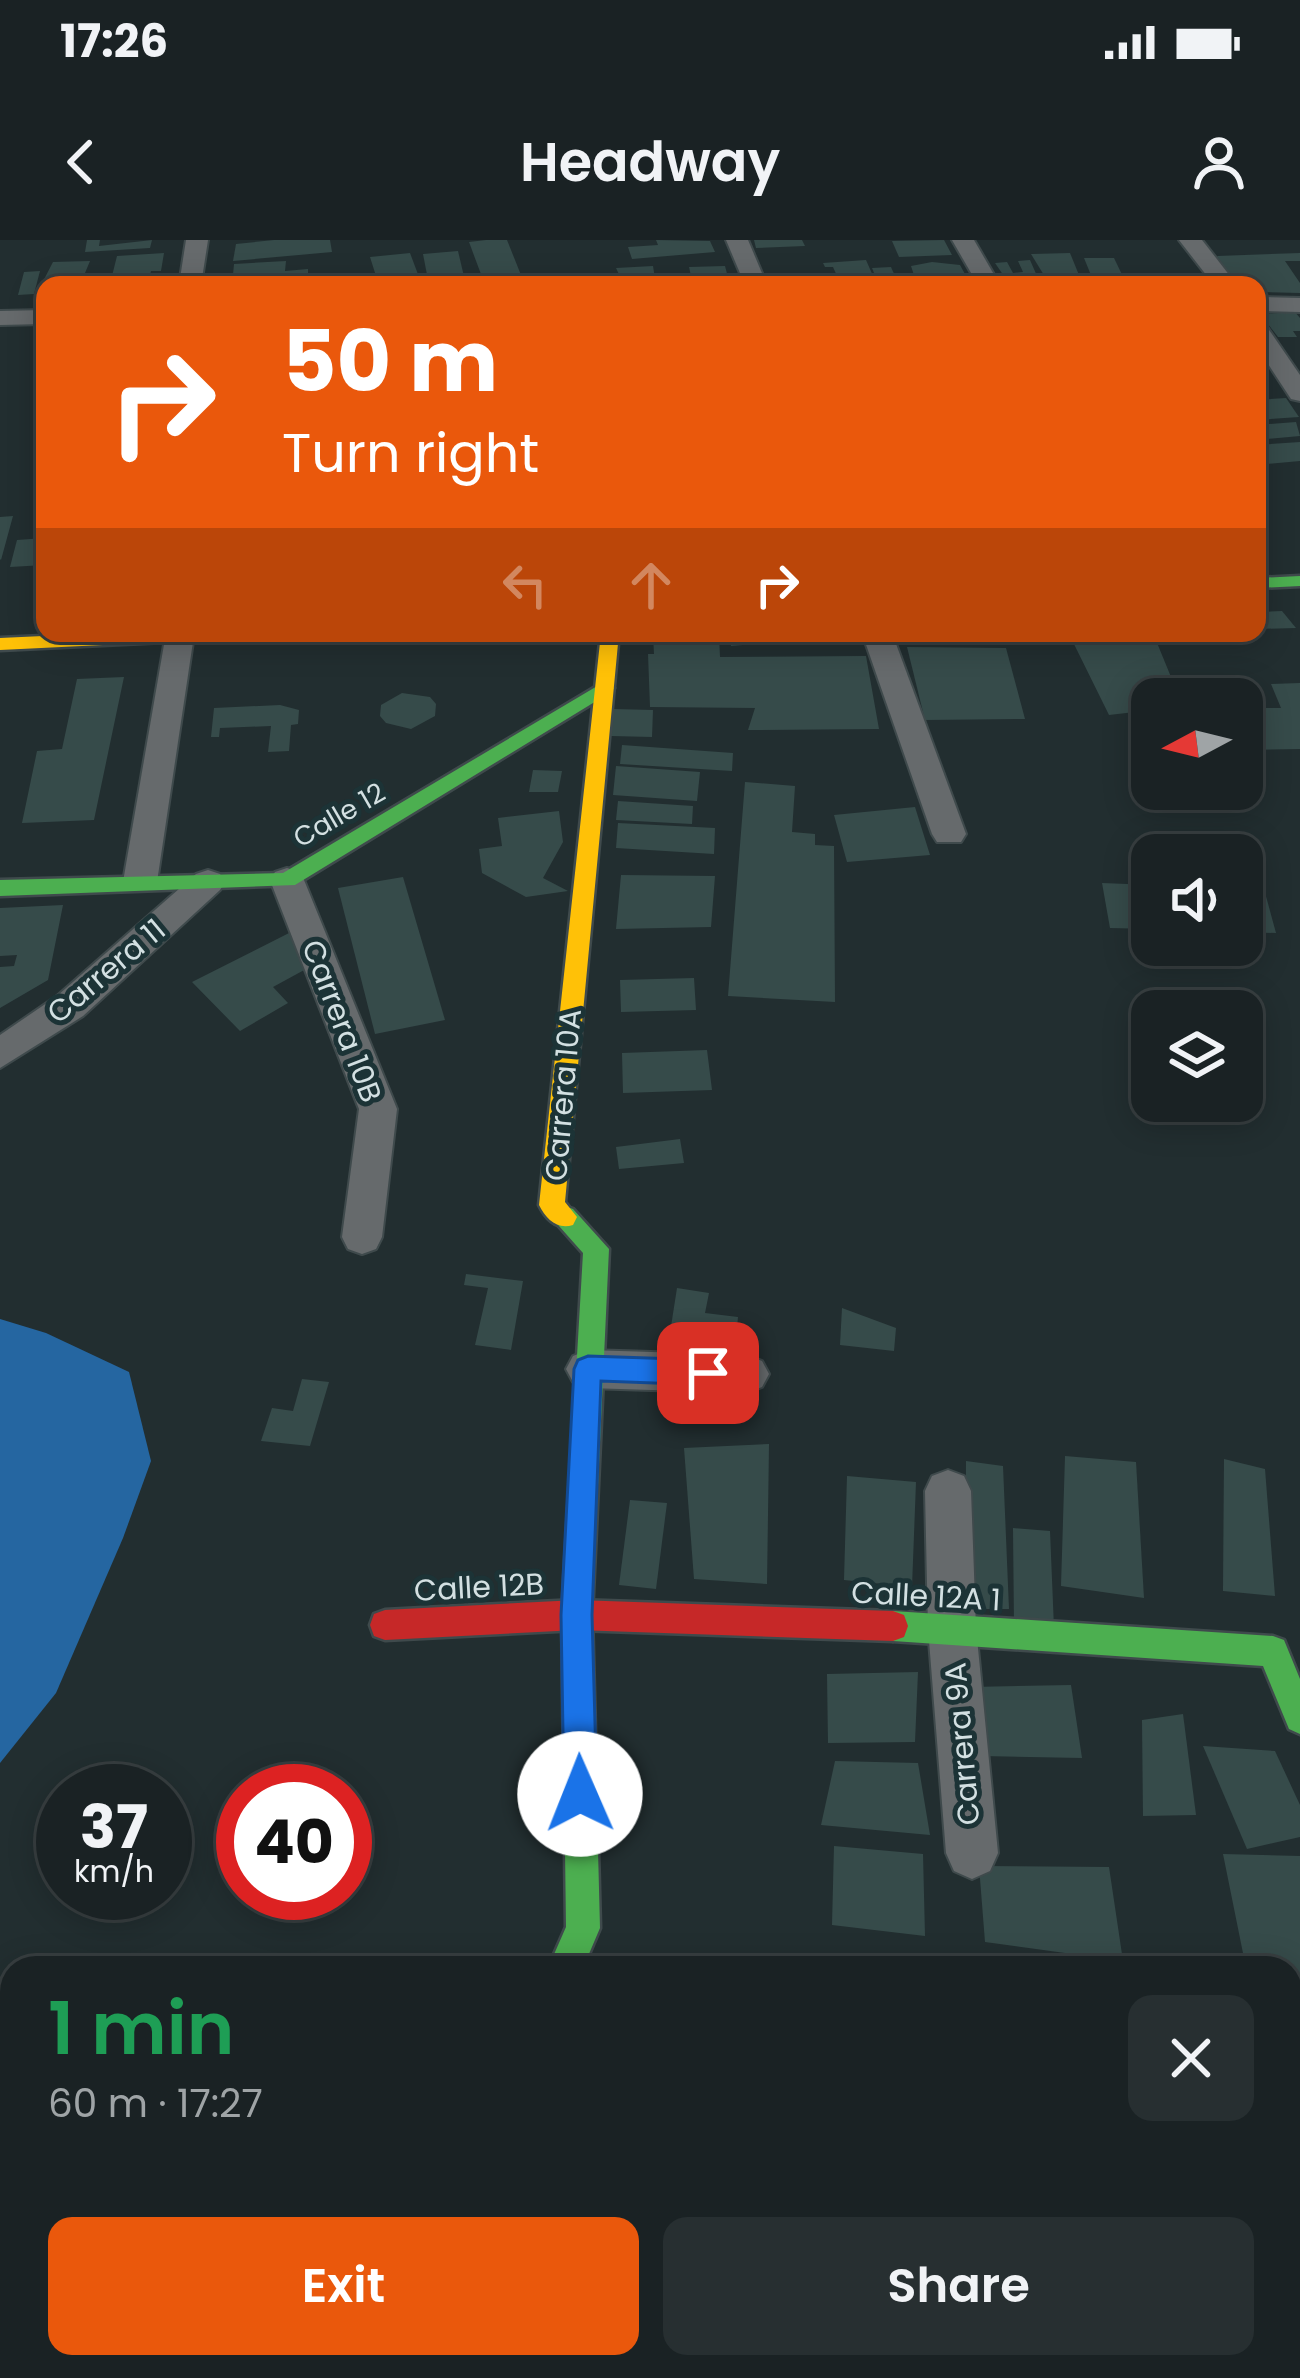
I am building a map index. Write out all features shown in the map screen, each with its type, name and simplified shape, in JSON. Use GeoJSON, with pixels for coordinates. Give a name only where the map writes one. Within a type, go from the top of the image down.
{"type":"FeatureCollection","features":[{"type":"Feature","properties":{"kind":"street"},"geometry":{"type":"LineString","coordinates":[[191,276],[197,240]]}},
{"type":"Feature","properties":{"kind":"street"},"geometry":{"type":"LineString","coordinates":[[737,240],[752,276]]}},
{"type":"Feature","properties":{"kind":"street"},"geometry":{"type":"LineString","coordinates":[[963,240],[983,276]]}},
{"type":"Feature","properties":{"kind":"street"},"geometry":{"type":"LineString","coordinates":[[1190,240],[1219,276]]}},
{"type":"Feature","properties":{"kind":"street"},"geometry":{"type":"LineString","coordinates":[[1266,304],[1300,305]]}},
{"type":"Feature","properties":{"kind":"street"},"geometry":{"type":"LineString","coordinates":[[0,318],[36,317]]}},
{"type":"Feature","properties":{"kind":"street"},"geometry":{"type":"LineString","coordinates":[[1266,343],[1300,394]]}},
{"type":"Feature","properties":{"kind":"street"},"geometry":{"type":"LineString","coordinates":[[1266,583],[1300,581]]}},
{"type":"Feature","properties":{"kind":"street"},"geometry":{"type":"LineString","coordinates":[[0,644],[36,642]]}},
{"type":"Feature","properties":{"kind":"street","name":"Carrera 11"},"geometry":{"type":"LineString","coordinates":[[140,882],[178,642]]}},
{"type":"Feature","properties":{"kind":"street","name":"Carrera 10A"},"geometry":{"type":"LineString","coordinates":[[570,1956],[583,1928],[577,1615],[596,1249],[552,1205],[609,642]]}},
{"type":"Feature","properties":{"kind":"street"},"geometry":{"type":"LineString","coordinates":[[880,642],[949,834]]}},
{"type":"Feature","properties":{"kind":"street","name":"Calle 12"},"geometry":{"type":"LineString","coordinates":[[0,888],[287,880],[604,688]]}},
{"type":"Feature","properties":{"kind":"street","name":"Carrera 10B"},"geometry":{"type":"LineString","coordinates":[[287,880],[378,1109],[362,1237]]}},
{"type":"Feature","properties":{"kind":"street","name":"Carrera 11"},"geometry":{"type":"LineString","coordinates":[[0,1054],[70,1006],[208,882]]}},
{"type":"Feature","properties":{"kind":"street"},"geometry":{"type":"LineString","coordinates":[[588,1369],[748,1374]]}},
{"type":"Feature","properties":{"kind":"street","name":"Carrera 9A"},"geometry":{"type":"LineString","coordinates":[[948,1492],[952,1628],[972,1853]]}},
{"type":"Feature","properties":{"kind":"street","name":"Calle 12B"},"geometry":{"type":"LineString","coordinates":[[385,1625],[577,1615]]}},
{"type":"Feature","properties":{"kind":"street","name":"Calle 12A 1"},"geometry":{"type":"LineString","coordinates":[[577,1615],[952,1628],[1273,1651],[1300,1718]]}},
{"type":"Feature","properties":{"kind":"water"},"geometry":{"type":"Polygon","coordinates":[[[0,1319],[46,1333],[129,1372],[151,1461],[56,1693],[0,1763],[0,1319]]]}},
{"type":"Feature","properties":{"kind":"building"},"geometry":{"type":"Polygon","coordinates":[[[87,240],[100,240],[99,246],[152,240],[150,248],[85,252],[87,240]]]}},
{"type":"Feature","properties":{"kind":"building"},"geometry":{"type":"Polygon","coordinates":[[[330,240],[332,252],[233,261],[236,244],[330,240]]]}},
{"type":"Feature","properties":{"kind":"building"},"geometry":{"type":"Polygon","coordinates":[[[507,240],[521,276],[482,276],[469,242],[507,240]]]}},
{"type":"Feature","properties":{"kind":"building"},"geometry":{"type":"Polygon","coordinates":[[[656,240],[710,241],[715,252],[632,259],[628,247],[658,245],[656,240]]]}},
{"type":"Feature","properties":{"kind":"building"},"geometry":{"type":"Polygon","coordinates":[[[754,240],[802,240],[805,246],[756,248],[754,240]]]}},
{"type":"Feature","properties":{"kind":"building"},"geometry":{"type":"Polygon","coordinates":[[[944,240],[952,255],[899,257],[892,241],[944,240]]]}},
{"type":"Feature","properties":{"kind":"building"},"geometry":{"type":"Polygon","coordinates":[[[458,251],[464,276],[427,276],[423,254],[458,251]]]}},
{"type":"Feature","properties":{"kind":"building"},"geometry":{"type":"Polygon","coordinates":[[[164,253],[161,271],[151,271],[150,276],[112,276],[117,256],[164,253]]]}},
{"type":"Feature","properties":{"kind":"building"},"geometry":{"type":"Polygon","coordinates":[[[410,253],[419,276],[376,276],[370,257],[410,253]]]}},
{"type":"Feature","properties":{"kind":"building"},"geometry":{"type":"Polygon","coordinates":[[[1070,253],[1079,276],[1044,276],[1031,254],[1070,253]]]}},
{"type":"Feature","properties":{"kind":"building"},"geometry":{"type":"Polygon","coordinates":[[[1300,253],[1300,261],[1285,261],[1300,283],[1300,293],[1266,292],[1266,276],[1230,276],[1217,256],[1300,253]]]}},
{"type":"Feature","properties":{"kind":"building"},"geometry":{"type":"Polygon","coordinates":[[[1084,258],[1114,258],[1123,276],[1091,276],[1084,258]]]}},
{"type":"Feature","properties":{"kind":"building"},"geometry":{"type":"Polygon","coordinates":[[[866,260],[873,276],[837,276],[833,267],[823,263],[866,260]]]}},
{"type":"Feature","properties":{"kind":"building"},"geometry":{"type":"Polygon","coordinates":[[[1030,260],[1037,276],[1004,276],[995,263],[1007,262],[1013,273],[1023,272],[1018,261],[1030,260]]]}},
{"type":"Feature","properties":{"kind":"building"},"geometry":{"type":"Polygon","coordinates":[[[90,261],[84,276],[46,276],[53,262],[90,261]]]}},
{"type":"Feature","properties":{"kind":"building"},"geometry":{"type":"Polygon","coordinates":[[[286,261],[285,271],[308,269],[308,276],[233,276],[234,264],[286,261]]]}},
{"type":"Feature","properties":{"kind":"building"},"geometry":{"type":"Polygon","coordinates":[[[960,265],[966,276],[914,276],[911,266],[960,265]]]}},
{"type":"Feature","properties":{"kind":"building"},"geometry":{"type":"Polygon","coordinates":[[[653,266],[655,276],[620,276],[616,268],[653,266]]]}},
{"type":"Feature","properties":{"kind":"building"},"geometry":{"type":"Polygon","coordinates":[[[725,266],[728,276],[691,276],[689,267],[725,266]]]}},
{"type":"Feature","properties":{"kind":"building"},"geometry":{"type":"Polygon","coordinates":[[[891,267],[895,276],[875,276],[872,268],[891,267]]]}},
{"type":"Feature","properties":{"kind":"building"},"geometry":{"type":"Polygon","coordinates":[[[40,271],[34,294],[18,295],[24,272],[40,271]]]}},
{"type":"Feature","properties":{"kind":"building"},"geometry":{"type":"Polygon","coordinates":[[[1295,312],[1300,318],[1300,331],[1293,331],[1297,337],[1278,337],[1266,322],[1266,314],[1295,312]]]}},
{"type":"Feature","properties":{"kind":"building"},"geometry":{"type":"Polygon","coordinates":[[[1286,398],[1299,417],[1266,419],[1266,399],[1286,398]]]}},
{"type":"Feature","properties":{"kind":"building"},"geometry":{"type":"Polygon","coordinates":[[[1296,422],[1300,436],[1266,439],[1266,424],[1296,422]]]}},
{"type":"Feature","properties":{"kind":"building"},"geometry":{"type":"Polygon","coordinates":[[[1300,442],[1300,461],[1266,464],[1266,444],[1300,442]]]}},
{"type":"Feature","properties":{"kind":"building"},"geometry":{"type":"Polygon","coordinates":[[[13,516],[1,560],[0,517],[13,516]]]}},
{"type":"Feature","properties":{"kind":"building"},"geometry":{"type":"Polygon","coordinates":[[[36,539],[36,566],[10,567],[17,540],[36,539]]]}},
{"type":"Feature","properties":{"kind":"building"},"geometry":{"type":"Polygon","coordinates":[[[1282,611],[1296,628],[1266,629],[1266,612],[1282,611]]]}},
{"type":"Feature","properties":{"kind":"building"},"geometry":{"type":"Polygon","coordinates":[[[653,642],[719,642],[720,657],[866,656],[879,729],[748,730],[755,708],[650,707],[648,654],[654,654],[653,642]]]}},
{"type":"Feature","properties":{"kind":"building"},"geometry":{"type":"Polygon","coordinates":[[[730,642],[779,642],[731,646],[730,642]]]}},
{"type":"Feature","properties":{"kind":"building"},"geometry":{"type":"Polygon","coordinates":[[[1073,642],[1157,642],[1171,678],[1131,678],[1131,712],[1109,715],[1073,642]]]}},
{"type":"Feature","properties":{"kind":"building"},"geometry":{"type":"Polygon","coordinates":[[[907,647],[1006,648],[1025,719],[925,720],[907,647]]]}},
{"type":"Feature","properties":{"kind":"building"},"geometry":{"type":"Polygon","coordinates":[[[124,677],[94,820],[22,823],[37,751],[62,749],[77,679],[124,677]]]}},
{"type":"Feature","properties":{"kind":"building"},"geometry":{"type":"Polygon","coordinates":[[[1300,683],[1300,749],[1263,750],[1263,708],[1281,708],[1271,684],[1300,683]]]}},
{"type":"Feature","properties":{"kind":"building"},"geometry":{"type":"Polygon","coordinates":[[[402,693],[430,697],[436,704],[435,716],[411,729],[386,723],[380,716],[381,705],[402,693]]]}},
{"type":"Feature","properties":{"kind":"building"},"geometry":{"type":"Polygon","coordinates":[[[280,705],[299,710],[298,724],[291,725],[289,751],[268,752],[271,726],[220,728],[219,737],[211,737],[214,708],[280,705]]]}},
{"type":"Feature","properties":{"kind":"building"},"geometry":{"type":"Polygon","coordinates":[[[613,709],[653,710],[652,737],[611,736],[613,709]]]}},
{"type":"Feature","properties":{"kind":"building"},"geometry":{"type":"Polygon","coordinates":[[[622,745],[733,753],[732,771],[620,764],[622,745]]]}},
{"type":"Feature","properties":{"kind":"building"},"geometry":{"type":"Polygon","coordinates":[[[616,766],[700,772],[697,801],[613,795],[616,766]]]}},
{"type":"Feature","properties":{"kind":"building"},"geometry":{"type":"Polygon","coordinates":[[[533,770],[562,771],[558,792],[529,792],[533,770]]]}},
{"type":"Feature","properties":{"kind":"building"},"geometry":{"type":"Polygon","coordinates":[[[745,782],[795,786],[792,832],[815,834],[815,845],[834,846],[835,1002],[728,996],[745,782]]]}},
{"type":"Feature","properties":{"kind":"building"},"geometry":{"type":"Polygon","coordinates":[[[618,801],[693,806],[692,824],[616,820],[618,801]]]}},
{"type":"Feature","properties":{"kind":"building"},"geometry":{"type":"Polygon","coordinates":[[[915,807],[930,855],[847,862],[834,815],[915,807]]]}},
{"type":"Feature","properties":{"kind":"building"},"geometry":{"type":"Polygon","coordinates":[[[559,811],[563,842],[543,878],[568,891],[526,897],[482,873],[479,849],[502,846],[498,818],[559,811]]]}},
{"type":"Feature","properties":{"kind":"building"},"geometry":{"type":"Polygon","coordinates":[[[618,823],[715,828],[714,854],[616,848],[618,823]]]}},
{"type":"Feature","properties":{"kind":"building"},"geometry":{"type":"Polygon","coordinates":[[[621,875],[715,876],[711,927],[616,929],[621,875]]]}},
{"type":"Feature","properties":{"kind":"building"},"geometry":{"type":"Polygon","coordinates":[[[403,877],[445,1020],[375,1034],[338,888],[403,877]]]}},
{"type":"Feature","properties":{"kind":"building"},"geometry":{"type":"Polygon","coordinates":[[[1102,883],[1131,884],[1131,928],[1110,928],[1102,883]]]}},
{"type":"Feature","properties":{"kind":"building"},"geometry":{"type":"Polygon","coordinates":[[[1263,889],[1264,889],[1276,933],[1263,933],[1263,889]]]}},
{"type":"Feature","properties":{"kind":"building"},"geometry":{"type":"Polygon","coordinates":[[[63,905],[48,980],[0,1008],[0,967],[14,966],[17,955],[0,956],[0,908],[63,905]]]}},
{"type":"Feature","properties":{"kind":"building"},"geometry":{"type":"Polygon","coordinates":[[[293,931],[306,969],[273,987],[288,1003],[240,1031],[192,982],[293,931]]]}},
{"type":"Feature","properties":{"kind":"building"},"geometry":{"type":"Polygon","coordinates":[[[694,978],[696,1010],[621,1012],[620,980],[694,978]]]}},
{"type":"Feature","properties":{"kind":"building"},"geometry":{"type":"Polygon","coordinates":[[[707,1050],[712,1090],[623,1093],[622,1053],[707,1050]]]}},
{"type":"Feature","properties":{"kind":"building"},"geometry":{"type":"Polygon","coordinates":[[[680,1139],[684,1163],[619,1169],[616,1147],[680,1139]]]}},
{"type":"Feature","properties":{"kind":"building"},"geometry":{"type":"Polygon","coordinates":[[[466,1274],[523,1281],[511,1350],[475,1345],[488,1288],[464,1285],[466,1274]]]}},
{"type":"Feature","properties":{"kind":"building"},"geometry":{"type":"Polygon","coordinates":[[[677,1288],[709,1293],[705,1313],[738,1317],[734,1359],[667,1352],[677,1288]]]}},
{"type":"Feature","properties":{"kind":"building"},"geometry":{"type":"Polygon","coordinates":[[[842,1308],[896,1328],[894,1351],[840,1345],[842,1308]]]}},
{"type":"Feature","properties":{"kind":"building"},"geometry":{"type":"Polygon","coordinates":[[[302,1379],[329,1382],[310,1446],[261,1441],[272,1408],[293,1411],[302,1379]]]}},
{"type":"Feature","properties":{"kind":"building"},"geometry":{"type":"Polygon","coordinates":[[[769,1444],[767,1584],[694,1579],[684,1448],[769,1444]]]}},
{"type":"Feature","properties":{"kind":"building"},"geometry":{"type":"Polygon","coordinates":[[[1065,1456],[1136,1462],[1144,1598],[1061,1586],[1065,1456]]]}},
{"type":"Feature","properties":{"kind":"building"},"geometry":{"type":"Polygon","coordinates":[[[1224,1459],[1265,1469],[1275,1596],[1223,1591],[1224,1459]]]}},
{"type":"Feature","properties":{"kind":"building"},"geometry":{"type":"Polygon","coordinates":[[[966,1461],[1003,1466],[1009,1609],[965,1609],[966,1461]]]}},
{"type":"Feature","properties":{"kind":"building"},"geometry":{"type":"Polygon","coordinates":[[[847,1476],[916,1482],[912,1587],[844,1580],[847,1476]]]}},
{"type":"Feature","properties":{"kind":"building"},"geometry":{"type":"Polygon","coordinates":[[[630,1500],[667,1503],[656,1589],[619,1585],[630,1500]]]}},
{"type":"Feature","properties":{"kind":"building"},"geometry":{"type":"Polygon","coordinates":[[[1013,1528],[1050,1531],[1054,1628],[1014,1625],[1013,1528]]]}},
{"type":"Feature","properties":{"kind":"building"},"geometry":{"type":"Polygon","coordinates":[[[918,1672],[915,1742],[828,1743],[827,1674],[918,1672]]]}},
{"type":"Feature","properties":{"kind":"building"},"geometry":{"type":"Polygon","coordinates":[[[1071,1685],[1082,1758],[982,1756],[971,1687],[1071,1685]]]}},
{"type":"Feature","properties":{"kind":"building"},"geometry":{"type":"Polygon","coordinates":[[[1183,1714],[1196,1815],[1143,1816],[1142,1720],[1183,1714]]]}},
{"type":"Feature","properties":{"kind":"building"},"geometry":{"type":"Polygon","coordinates":[[[1203,1746],[1275,1751],[1300,1805],[1300,1837],[1247,1849],[1203,1746]]]}},
{"type":"Feature","properties":{"kind":"building"},"geometry":{"type":"Polygon","coordinates":[[[835,1761],[918,1763],[930,1835],[821,1825],[835,1761]]]}},
{"type":"Feature","properties":{"kind":"building"},"geometry":{"type":"Polygon","coordinates":[[[834,1846],[923,1854],[925,1936],[832,1925],[834,1846]]]}},
{"type":"Feature","properties":{"kind":"building"},"geometry":{"type":"Polygon","coordinates":[[[1223,1854],[1300,1856],[1300,1956],[1244,1956],[1223,1854]]]}},
{"type":"Feature","properties":{"kind":"building"},"geometry":{"type":"Polygon","coordinates":[[[979,1866],[1109,1867],[1122,1956],[1087,1956],[985,1942],[979,1866]]]}},
{"type":"Feature","properties":{"kind":"traffic: fast"},"geometry":{"type":"LineString","coordinates":[[1266,583],[1300,581]]}},
{"type":"Feature","properties":{"kind":"traffic: fast"},"geometry":{"type":"LineString","coordinates":[[0,888],[287,880],[604,688]]}},
{"type":"Feature","properties":{"kind":"traffic: fast"},"geometry":{"type":"LineString","coordinates":[[564,1217],[596,1249],[577,1615],[583,1928],[570,1956]]}},
{"type":"Feature","properties":{"kind":"traffic: fast"},"geometry":{"type":"LineString","coordinates":[[893,1626],[1273,1651],[1300,1718]]}},
{"type":"Feature","properties":{"kind":"traffic: slow"},"geometry":{"type":"LineString","coordinates":[[0,644],[41,642]]}},
{"type":"Feature","properties":{"kind":"traffic: slow"},"geometry":{"type":"LineString","coordinates":[[564,1217],[552,1205],[609,642]]}},
{"type":"Feature","properties":{"kind":"traffic: jam"},"geometry":{"type":"LineString","coordinates":[[385,1625],[577,1615],[893,1626]]}},
{"type":"Feature","properties":{"kind":"route"},"geometry":{"type":"LineString","coordinates":[[580,1794],[577,1615],[588,1369],[708,1373]]}}]}
